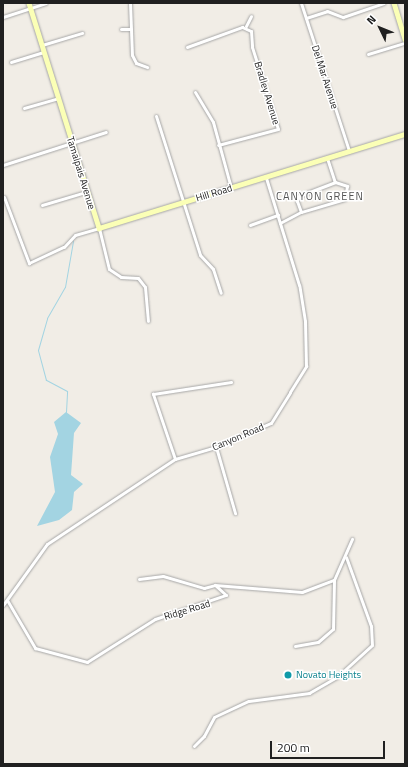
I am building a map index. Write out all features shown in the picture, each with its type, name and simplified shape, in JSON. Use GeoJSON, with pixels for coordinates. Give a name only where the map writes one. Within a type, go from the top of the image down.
{"type":"FeatureCollection","features":[{"type":"Feature","properties":{"kind":"street"},"geometry":{"type":"LineString","coordinates":[[3,17],[29,5],[46,3]]}},
{"type":"Feature","properties":{"kind":"street"},"geometry":{"type":"LineString","coordinates":[[130,3],[131,29],[136,63],[147,67]]}},
{"type":"Feature","properties":{"kind":"street","name":"Del Mar Avenue"},"geometry":{"type":"LineString","coordinates":[[301,3],[349,151]]}},
{"type":"Feature","properties":{"kind":"street"},"geometry":{"type":"LineString","coordinates":[[306,18],[327,11],[343,17],[384,3]]}},
{"type":"Feature","properties":{"kind":"street"},"geometry":{"type":"LineString","coordinates":[[394,3],[405,39]]}},
{"type":"Feature","properties":{"kind":"street","name":"Tamalpais Avenue"},"geometry":{"type":"LineString","coordinates":[[29,5],[86,192],[99,228],[109,269],[121,277],[138,278],[145,287],[148,321]]}},
{"type":"Feature","properties":{"kind":"street"},"geometry":{"type":"LineString","coordinates":[[187,47],[246,26],[251,16]]}},
{"type":"Feature","properties":{"kind":"street","name":"Bradley Avenue"},"geometry":{"type":"LineString","coordinates":[[218,145],[278,129],[252,47],[251,31],[246,26]]}},
{"type":"Feature","properties":{"kind":"street"},"geometry":{"type":"LineString","coordinates":[[121,29],[131,29]]}},
{"type":"Feature","properties":{"kind":"street"},"geometry":{"type":"LineString","coordinates":[[42,45],[82,33]]}},
{"type":"Feature","properties":{"kind":"street"},"geometry":{"type":"LineString","coordinates":[[368,54],[405,43]]}},
{"type":"Feature","properties":{"kind":"street"},"geometry":{"type":"LineString","coordinates":[[11,62],[44,52]]}},
{"type":"Feature","properties":{"kind":"street"},"geometry":{"type":"LineString","coordinates":[[195,92],[212,122],[231,188]]}},
{"type":"Feature","properties":{"kind":"street"},"geometry":{"type":"LineString","coordinates":[[24,108],[58,98]]}},
{"type":"Feature","properties":{"kind":"street"},"geometry":{"type":"LineString","coordinates":[[156,116],[200,255],[213,269],[221,293]]}},
{"type":"Feature","properties":{"kind":"street"},"geometry":{"type":"LineString","coordinates":[[3,165],[72,145],[106,132]]}},
{"type":"Feature","properties":{"kind":"street","name":"Hill Road"},"geometry":{"type":"LineString","coordinates":[[4,197],[29,263],[64,247],[75,235],[266,178],[405,134]]}},
{"type":"Feature","properties":{"kind":"street"},"geometry":{"type":"LineString","coordinates":[[327,158],[335,182]]}},
{"type":"Feature","properties":{"kind":"street","name":"Canyon Road"},"geometry":{"type":"LineString","coordinates":[[3,605],[47,544],[175,460],[216,447],[271,423],[306,366],[308,353],[299,285],[266,178]]}},
{"type":"Feature","properties":{"kind":"street"},"geometry":{"type":"LineString","coordinates":[[280,224],[301,212],[346,199],[347,186],[335,182],[299,196],[297,201],[301,212]]}},
{"type":"Feature","properties":{"kind":"street"},"geometry":{"type":"LineString","coordinates":[[42,205],[86,192]]}},
{"type":"Feature","properties":{"kind":"street"},"geometry":{"type":"LineString","coordinates":[[250,225],[278,215]]}},
{"type":"Feature","properties":{"kind":"street"},"geometry":{"type":"LineString","coordinates":[[175,460],[153,394],[230,382]]}},
{"type":"Feature","properties":{"kind":"street"},"geometry":{"type":"LineString","coordinates":[[216,447],[235,513]]}},
{"type":"Feature","properties":{"kind":"street"},"geometry":{"type":"LineString","coordinates":[[295,646],[318,642],[333,629],[334,580],[346,557],[352,539]]}},
{"type":"Feature","properties":{"kind":"street"},"geometry":{"type":"LineString","coordinates":[[194,746],[204,736],[214,717],[249,701],[308,693],[337,677],[372,645],[371,626],[346,557]]}},
{"type":"Feature","properties":{"kind":"street"},"geometry":{"type":"LineString","coordinates":[[139,579],[162,576],[204,588],[215,585]]}},
{"type":"Feature","properties":{"kind":"street","name":"Ridge Road"},"geometry":{"type":"LineString","coordinates":[[215,585],[302,592],[334,580]]}},
{"type":"Feature","properties":{"kind":"street","name":"Ridge Road"},"geometry":{"type":"LineString","coordinates":[[7,600],[35,648],[87,662],[155,619],[226,595],[215,585]]}},
{"type":"Feature","properties":{"kind":"water"},"geometry":{"type":"Polygon","coordinates":[[[66,412],[81,423],[74,433],[71,475],[83,484],[74,492],[72,510],[59,520],[37,526],[55,492],[50,457],[58,434],[54,422],[66,412]]]}},
{"type":"Feature","properties":{"kind":"waterway"},"geometry":{"type":"LineString","coordinates":[[66,412],[67,391],[46,380],[38,350],[47,318],[65,287],[73,241]]}},
{"type":"Feature","properties":{"kind":"place","name":"Novato Heights"},"geometry":{"type":"Point","coordinates":[288,675]}},
{"type":"Feature","properties":{"kind":"district","name":"CANYON GREEN"},"geometry":{"type":"Point","coordinates":[320,196]}}]}
